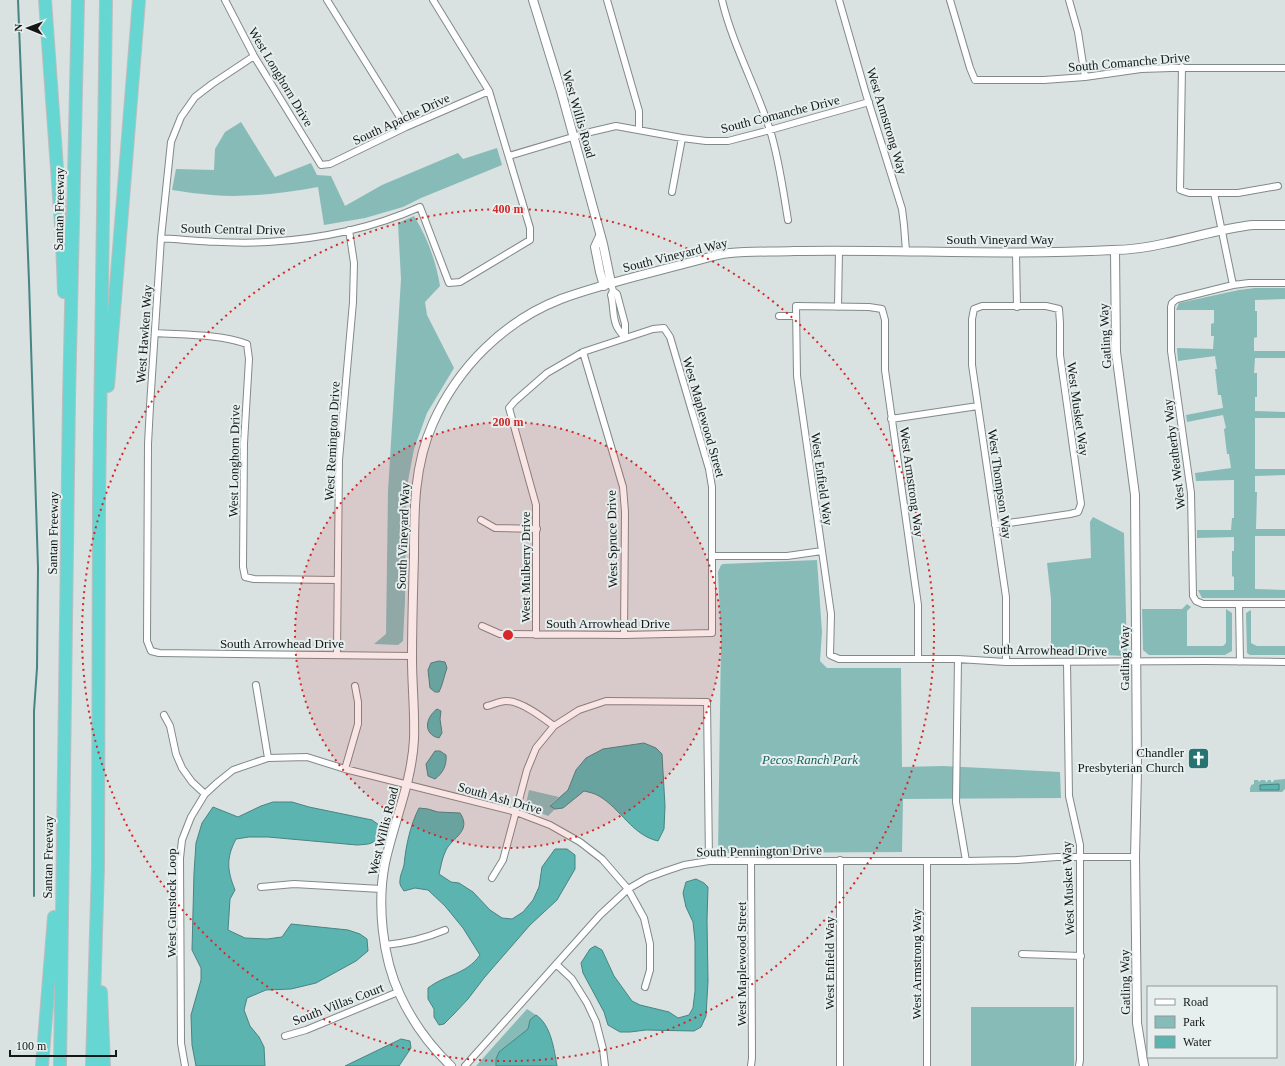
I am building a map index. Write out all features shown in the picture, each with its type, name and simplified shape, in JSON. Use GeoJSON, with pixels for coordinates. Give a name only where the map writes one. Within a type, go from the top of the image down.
{"type":"FeatureCollection","features":[{"type":"Feature","properties":{"kind":"highway"},"geometry":{"type":"LineString","coordinates":[[45,0],[62,239],[69,399]]}},
{"type":"Feature","properties":{"kind":"highway","name":"Santan Freeway"},"geometry":{"type":"LineString","coordinates":[[60,1066],[69,399],[78,0]]}},
{"type":"Feature","properties":{"kind":"highway"},"geometry":{"type":"LineString","coordinates":[[92,1066],[98,866],[99,502],[106,0]]}},
{"type":"Feature","properties":{"kind":"highway"},"geometry":{"type":"LineString","coordinates":[[99,502],[140,0]]}},
{"type":"Feature","properties":{"kind":"highway"},"geometry":{"type":"LineString","coordinates":[[42,1066],[62,834]]}},
{"type":"Feature","properties":{"kind":"highway"},"geometry":{"type":"LineString","coordinates":[[98,866],[104,1066]]}},
{"type":"Feature","properties":{"kind":"street","name":"West Longhorn Drive"},"geometry":{"type":"LineString","coordinates":[[225,0],[254,56],[321,165]]}},
{"type":"Feature","properties":{"kind":"street"},"geometry":{"type":"LineString","coordinates":[[327,0],[406,127]]}},
{"type":"Feature","properties":{"kind":"street"},"geometry":{"type":"LineString","coordinates":[[433,0],[489,91],[509,156]]}},
{"type":"Feature","properties":{"kind":"street","name":"West Willis Road"},"geometry":{"type":"LineString","coordinates":[[533,0],[559,85],[600,236],[595,247],[600,272],[609,287],[617,294],[625,324],[624,338]]}},
{"type":"Feature","properties":{"kind":"street"},"geometry":{"type":"LineString","coordinates":[[606,0],[639,111],[639,129]]}},
{"type":"Feature","properties":{"kind":"street"},"geometry":{"type":"LineString","coordinates":[[722,0],[731,30],[770,130],[779,166],[788,220]]}},
{"type":"Feature","properties":{"kind":"street","name":"West Armstrong Way"},"geometry":{"type":"LineString","coordinates":[[839,0],[902,209],[906,250]]}},
{"type":"Feature","properties":{"kind":"street","name":"South Comanche Drive"},"geometry":{"type":"LineString","coordinates":[[950,0],[975,80],[1044,80],[1085,77],[1142,69],[1285,68]]}},
{"type":"Feature","properties":{"kind":"street"},"geometry":{"type":"LineString","coordinates":[[1069,0],[1078,32],[1085,77]]}},
{"type":"Feature","properties":{"kind":"street","name":"West Hawken Way"},"geometry":{"type":"LineString","coordinates":[[151,652],[147,641],[148,444],[161,238],[171,142],[181,117],[195,97],[254,56]]}},
{"type":"Feature","properties":{"kind":"street"},"geometry":{"type":"LineString","coordinates":[[1182,68],[1180,190],[1189,193],[1238,193],[1278,186]]}},
{"type":"Feature","properties":{"kind":"street","name":"South Apache Drive"},"geometry":{"type":"LineString","coordinates":[[321,165],[330,164],[406,127],[489,91]]}},
{"type":"Feature","properties":{"kind":"street","name":"South Comanche Drive"},"geometry":{"type":"LineString","coordinates":[[509,156],[616,126],[682,138],[706,141],[728,141],[869,102]]}},
{"type":"Feature","properties":{"kind":"street"},"geometry":{"type":"LineString","coordinates":[[672,192],[682,138]]}},
{"type":"Feature","properties":{"kind":"street","name":"South Central Drive"},"geometry":{"type":"LineString","coordinates":[[161,238],[197,241],[267,242],[290,240],[349,230],[391,219],[420,207],[449,283],[460,282],[530,240],[530,228],[509,156]]}},
{"type":"Feature","properties":{"kind":"street"},"geometry":{"type":"LineString","coordinates":[[1214,193],[1233,285],[1249,283],[1285,283]]}},
{"type":"Feature","properties":{"kind":"street","name":"South Vineyard Way"},"geometry":{"type":"LineString","coordinates":[[412,656],[414,502],[424,446],[433,421],[452,386],[491,341],[525,316],[561,299],[609,287],[726,253],[906,250],[1016,253],[1115,250],[1164,244],[1254,225],[1285,226]]}},
{"type":"Feature","properties":{"kind":"street","name":"West Remington Drive"},"geometry":{"type":"LineString","coordinates":[[337,654],[339,460],[353,302],[354,263],[349,230]]}},
{"type":"Feature","properties":{"kind":"street"},"geometry":{"type":"LineString","coordinates":[[838,307],[839,250]]}},
{"type":"Feature","properties":{"kind":"street","name":"Gatling Way"},"geometry":{"type":"LineString","coordinates":[[1115,250],[1116,352],[1135,495],[1135,856],[1137,1023],[1144,1066]]}},
{"type":"Feature","properties":{"kind":"street"},"geometry":{"type":"LineString","coordinates":[[1016,253],[1017,307]]}},
{"type":"Feature","properties":{"kind":"street","name":"West Weatherby Way"},"geometry":{"type":"LineString","coordinates":[[1233,285],[1177,299],[1172,303],[1171,351],[1190,478],[1192,596],[1196,602],[1204,604],[1239,604]]}},
{"type":"Feature","properties":{"kind":"street","name":"West Enfield Way"},"geometry":{"type":"LineString","coordinates":[[830,655],[831,614],[797,376],[796,306],[838,307]]}},
{"type":"Feature","properties":{"kind":"street","name":"West Thompson Way"},"geometry":{"type":"LineString","coordinates":[[1006,662],[1006,597],[972,365],[972,319],[974,309],[982,306],[1017,307]]}},
{"type":"Feature","properties":{"kind":"street","name":"West Musket Way"},"geometry":{"type":"LineString","coordinates":[[996,525],[1070,514],[1078,512],[1081,504],[1060,355],[1060,323],[1058,309],[1046,306],[1017,307]]}},
{"type":"Feature","properties":{"kind":"street","name":"West Armstrong Way"},"geometry":{"type":"LineString","coordinates":[[838,307],[869,307],[882,309],[884,320],[885,370],[918,605],[918,659]]}},
{"type":"Feature","properties":{"kind":"street"},"geometry":{"type":"LineString","coordinates":[[778,316],[796,316]]}},
{"type":"Feature","properties":{"kind":"street","name":"West Maplewood Street"},"geometry":{"type":"LineString","coordinates":[[624,338],[653,329],[664,328],[670,337],[709,469],[712,487],[712,633]]}},
{"type":"Feature","properties":{"kind":"street","name":"West Longhorn Drive"},"geometry":{"type":"LineString","coordinates":[[155,333],[209,336],[247,344],[249,359],[244,443],[243,568],[245,577],[254,579],[337,580]]}},
{"type":"Feature","properties":{"kind":"street"},"geometry":{"type":"LineString","coordinates":[[583,352],[624,338]]}},
{"type":"Feature","properties":{"kind":"street","name":"West Mulberry Drive"},"geometry":{"type":"LineString","coordinates":[[536,635],[536,505],[509,408],[547,372],[583,352]]}},
{"type":"Feature","properties":{"kind":"street","name":"West Spruce Drive"},"geometry":{"type":"LineString","coordinates":[[583,352],[623,487],[625,512],[624,635]]}},
{"type":"Feature","properties":{"kind":"street"},"geometry":{"type":"LineString","coordinates":[[891,419],[978,406]]}},
{"type":"Feature","properties":{"kind":"street"},"geometry":{"type":"LineString","coordinates":[[481,520],[495,528],[537,529]]}},
{"type":"Feature","properties":{"kind":"street"},"geometry":{"type":"LineString","coordinates":[[712,556],[787,556],[822,551]]}},
{"type":"Feature","properties":{"kind":"street"},"geometry":{"type":"LineString","coordinates":[[1240,662],[1239,604],[1285,604]]}},
{"type":"Feature","properties":{"kind":"street","name":"South Arrowhead Drive"},"geometry":{"type":"LineString","coordinates":[[482,626],[500,634],[624,635],[712,633]]}},
{"type":"Feature","properties":{"kind":"street","name":"South Arrowhead Drive"},"geometry":{"type":"LineString","coordinates":[[151,652],[412,656]]}},
{"type":"Feature","properties":{"kind":"street","name":"South Arrowhead Drive"},"geometry":{"type":"LineString","coordinates":[[830,655],[839,659],[958,659],[1006,662],[1285,662]]}},
{"type":"Feature","properties":{"kind":"street","name":"West Willis Road"},"geometry":{"type":"LineString","coordinates":[[412,656],[414,738],[412,762],[386,862],[381,889],[382,919],[385,945],[398,992],[423,1034],[451,1066]]}},
{"type":"Feature","properties":{"kind":"street"},"geometry":{"type":"LineString","coordinates":[[958,659],[956,802],[966,861]]}},
{"type":"Feature","properties":{"kind":"street","name":"West Musket Way"},"geometry":{"type":"LineString","coordinates":[[1067,662],[1069,796],[1080,845],[1081,956],[1079,1066]]}},
{"type":"Feature","properties":{"kind":"street"},"geometry":{"type":"LineString","coordinates":[[256,685],[268,758]]}},
{"type":"Feature","properties":{"kind":"street"},"geometry":{"type":"LineString","coordinates":[[346,769],[358,724],[358,702],[355,686]]}},
{"type":"Feature","properties":{"kind":"street"},"geometry":{"type":"LineString","coordinates":[[487,706],[506,701],[526,707],[554,726]]}},
{"type":"Feature","properties":{"kind":"street"},"geometry":{"type":"LineString","coordinates":[[492,878],[503,860],[527,770],[536,748],[554,726],[579,710],[606,701],[707,702],[709,861]]}},
{"type":"Feature","properties":{"kind":"street"},"geometry":{"type":"LineString","coordinates":[[164,715],[170,726],[176,754],[182,768],[192,782],[205,794]]}},
{"type":"Feature","properties":{"kind":"street","name":"West Gunstock Loop"},"geometry":{"type":"LineString","coordinates":[[185,1066],[181,1042],[180,858],[182,840],[191,817],[205,794],[233,770],[268,758],[307,757],[346,769],[407,784]]}},
{"type":"Feature","properties":{"kind":"street","name":"South Ash Drive"},"geometry":{"type":"LineString","coordinates":[[407,784],[516,812],[550,825],[580,842],[602,859],[628,889],[644,918],[650,944],[650,970],[645,987]]}},
{"type":"Feature","properties":{"kind":"street","name":"South Pennington Drive"},"geometry":{"type":"LineString","coordinates":[[465,1066],[600,915],[628,889],[647,878],[666,870],[684,865],[709,861],[966,861],[1017,860],[1057,856],[1135,856]]}},
{"type":"Feature","properties":{"kind":"street","name":"West Enfield Way"},"geometry":{"type":"LineString","coordinates":[[840,860],[840,1066]]}},
{"type":"Feature","properties":{"kind":"street","name":"West Maplewood Street"},"geometry":{"type":"LineString","coordinates":[[751,861],[751,1066]]}},
{"type":"Feature","properties":{"kind":"street","name":"West Armstrong Way"},"geometry":{"type":"LineString","coordinates":[[927,861],[927,1066]]}},
{"type":"Feature","properties":{"kind":"street"},"geometry":{"type":"LineString","coordinates":[[261,887],[301,884],[381,889]]}},
{"type":"Feature","properties":{"kind":"street"},"geometry":{"type":"LineString","coordinates":[[385,945],[404,943],[428,937],[445,930]]}},
{"type":"Feature","properties":{"kind":"street"},"geometry":{"type":"LineString","coordinates":[[1022,954],[1081,956]]}},
{"type":"Feature","properties":{"kind":"street"},"geometry":{"type":"LineString","coordinates":[[556,965],[572,979],[587,1003],[596,1022],[603,1049],[605,1066]]}},
{"type":"Feature","properties":{"kind":"street","name":"South Villas Court"},"geometry":{"type":"LineString","coordinates":[[285,1036],[306,1030],[398,992]]}},
{"type":"Feature","properties":{"kind":"green space"},"geometry":{"type":"Polygon","coordinates":[[[241,122],[275,177],[311,163],[317,175],[331,176],[345,206],[382,185],[458,153],[463,159],[497,148],[502,165],[421,198],[403,207],[365,218],[324,225],[318,187],[279,193],[239,196],[207,195],[172,190],[176,169],[214,170],[215,149],[225,132],[241,122]]]}},
{"type":"Feature","properties":{"kind":"green space"},"geometry":{"type":"Polygon","coordinates":[[[414,216],[423,232],[430,250],[436,267],[440,286],[425,302],[427,315],[454,368],[427,413],[414,449],[406,492],[403,641],[398,645],[374,644],[386,634],[388,491],[401,279],[398,223],[414,216]]]}},
{"type":"Feature","properties":{"kind":"green space"},"geometry":{"type":"Polygon","coordinates":[[[1255,288],[1285,288],[1285,299],[1255,300],[1255,311],[1257,311],[1257,337],[1254,338],[1254,351],[1285,351],[1285,358],[1255,358],[1254,373],[1257,373],[1257,397],[1255,397],[1255,411],[1285,412],[1285,418],[1255,418],[1255,469],[1285,469],[1285,475],[1255,476],[1255,492],[1257,492],[1256,529],[1285,529],[1285,536],[1255,536],[1255,589],[1285,590],[1285,598],[1202,598],[1198,590],[1234,590],[1234,577],[1232,576],[1232,551],[1234,551],[1234,537],[1197,538],[1197,530],[1231,530],[1232,518],[1234,518],[1234,480],[1196,481],[1195,473],[1231,468],[1229,454],[1227,454],[1224,429],[1226,428],[1223,415],[1187,422],[1186,415],[1223,408],[1221,395],[1218,395],[1215,356],[1178,361],[1177,348],[1213,349],[1214,336],[1211,336],[1211,324],[1214,323],[1214,310],[1176,310],[1179,303],[1255,288]]]}},
{"type":"Feature","properties":{"kind":"green space"},"geometry":{"type":"Polygon","coordinates":[[[1093,517],[1124,533],[1127,656],[1051,653],[1051,599],[1047,563],[1091,558],[1090,522],[1093,517]]]}},
{"type":"Feature","properties":{"kind":"green space","name":"Pecos Ranch Park"},"geometry":{"type":"Polygon","coordinates":[[[817,560],[822,632],[820,661],[827,668],[901,668],[902,767],[943,766],[1060,772],[1061,798],[903,799],[902,852],[718,853],[721,640],[718,572],[723,564],[817,560]]]}},
{"type":"Feature","properties":{"kind":"green space"},"geometry":{"type":"Polygon","coordinates":[[[1187,604],[1191,607],[1187,611],[1187,646],[1223,646],[1226,643],[1226,609],[1232,613],[1232,651],[1225,655],[1149,655],[1143,650],[1142,609],[1182,609],[1187,604]]]}},
{"type":"Feature","properties":{"kind":"green space"},"geometry":{"type":"Polygon","coordinates":[[[1251,610],[1251,643],[1257,646],[1285,646],[1285,655],[1250,655],[1247,653],[1246,613],[1251,610]]]}},
{"type":"Feature","properties":{"kind":"green space"},"geometry":{"type":"Polygon","coordinates":[[[1285,779],[1285,789],[1282,792],[1250,792],[1250,787],[1254,784],[1254,780],[1258,780],[1259,782],[1261,780],[1265,780],[1267,782],[1268,780],[1271,780],[1271,782],[1273,782],[1274,780],[1285,779]]]}},
{"type":"Feature","properties":{"kind":"green space"},"geometry":{"type":"Polygon","coordinates":[[[529,790],[559,797],[550,805],[555,809],[548,816],[527,807],[526,804],[529,790]]]}},
{"type":"Feature","properties":{"kind":"green space"},"geometry":{"type":"Polygon","coordinates":[[[971,1007],[1074,1007],[1074,1066],[971,1066],[971,1007]]]}},
{"type":"Feature","properties":{"kind":"green space"},"geometry":{"type":"Polygon","coordinates":[[[527,1009],[536,1015],[530,1020],[528,1029],[499,1052],[496,1059],[496,1066],[476,1066],[527,1009]]]}},
{"type":"Feature","properties":{"kind":"water"},"geometry":{"type":"Polygon","coordinates":[[[439,661],[445,662],[447,668],[439,692],[435,692],[430,688],[428,670],[431,663],[439,661]]]}},
{"type":"Feature","properties":{"kind":"water"},"geometry":{"type":"Polygon","coordinates":[[[437,709],[441,711],[440,719],[442,733],[439,738],[430,733],[428,729],[428,721],[430,716],[437,709]]]}},
{"type":"Feature","properties":{"kind":"water"},"geometry":{"type":"Polygon","coordinates":[[[644,743],[656,748],[662,754],[665,806],[664,829],[658,841],[649,838],[634,828],[607,801],[593,793],[584,791],[563,808],[555,809],[550,806],[568,790],[576,770],[586,758],[603,749],[644,743]]]}},
{"type":"Feature","properties":{"kind":"water"},"geometry":{"type":"Polygon","coordinates":[[[435,751],[440,751],[446,755],[446,762],[444,768],[435,779],[428,776],[426,764],[435,751]]]}},
{"type":"Feature","properties":{"kind":"water"},"geometry":{"type":"Polygon","coordinates":[[[1279,784],[1279,790],[1260,790],[1260,785],[1279,784]]]}},
{"type":"Feature","properties":{"kind":"water"},"geometry":{"type":"Polygon","coordinates":[[[273,802],[292,802],[372,820],[379,825],[380,835],[375,841],[357,845],[268,837],[236,839],[229,858],[230,876],[235,890],[230,899],[228,930],[245,938],[267,939],[282,937],[291,924],[348,930],[360,934],[367,939],[368,951],[356,961],[316,983],[291,989],[266,990],[247,998],[244,1010],[250,1026],[259,1037],[264,1047],[265,1066],[196,1066],[192,1045],[191,1015],[201,980],[201,968],[192,950],[196,843],[202,823],[213,807],[238,817],[273,802]]]}},
{"type":"Feature","properties":{"kind":"water"},"geometry":{"type":"Polygon","coordinates":[[[419,808],[438,812],[460,813],[463,819],[463,829],[446,850],[439,874],[451,882],[459,883],[473,892],[490,910],[502,918],[512,919],[523,912],[533,900],[539,887],[542,867],[555,849],[567,849],[575,855],[575,869],[557,900],[530,925],[453,1015],[444,1024],[439,1025],[434,1017],[434,1009],[428,999],[428,988],[435,983],[462,971],[474,962],[480,955],[463,928],[445,906],[428,890],[415,888],[404,891],[400,885],[400,878],[409,836],[419,808]]]}},
{"type":"Feature","properties":{"kind":"water"},"geometry":{"type":"Polygon","coordinates":[[[696,879],[708,887],[708,981],[706,1016],[701,1027],[694,1031],[646,1030],[620,1032],[608,1025],[604,1012],[583,973],[581,963],[590,949],[595,946],[602,950],[614,976],[632,1001],[640,1005],[669,1012],[678,1018],[689,1015],[693,1008],[695,991],[695,941],[693,922],[686,907],[683,893],[686,882],[696,879]]]}},
{"type":"Feature","properties":{"kind":"water"},"geometry":{"type":"Polygon","coordinates":[[[536,1015],[545,1025],[551,1038],[557,1066],[496,1066],[496,1059],[499,1052],[528,1029],[530,1020],[536,1015]]]}},
{"type":"Feature","properties":{"kind":"water"},"geometry":{"type":"Polygon","coordinates":[[[401,1039],[410,1041],[411,1048],[399,1066],[345,1066],[401,1039]]]}},
{"type":"Feature","properties":{"kind":"waterway"},"geometry":{"type":"LineString","coordinates":[[18,0],[38,568],[37,668],[34,711],[34,896]]}},
{"type":"Feature","properties":{"kind":"place","name":"Chandler Presbyterian Church"},"geometry":{"type":"Point","coordinates":[1199,759]}}]}
